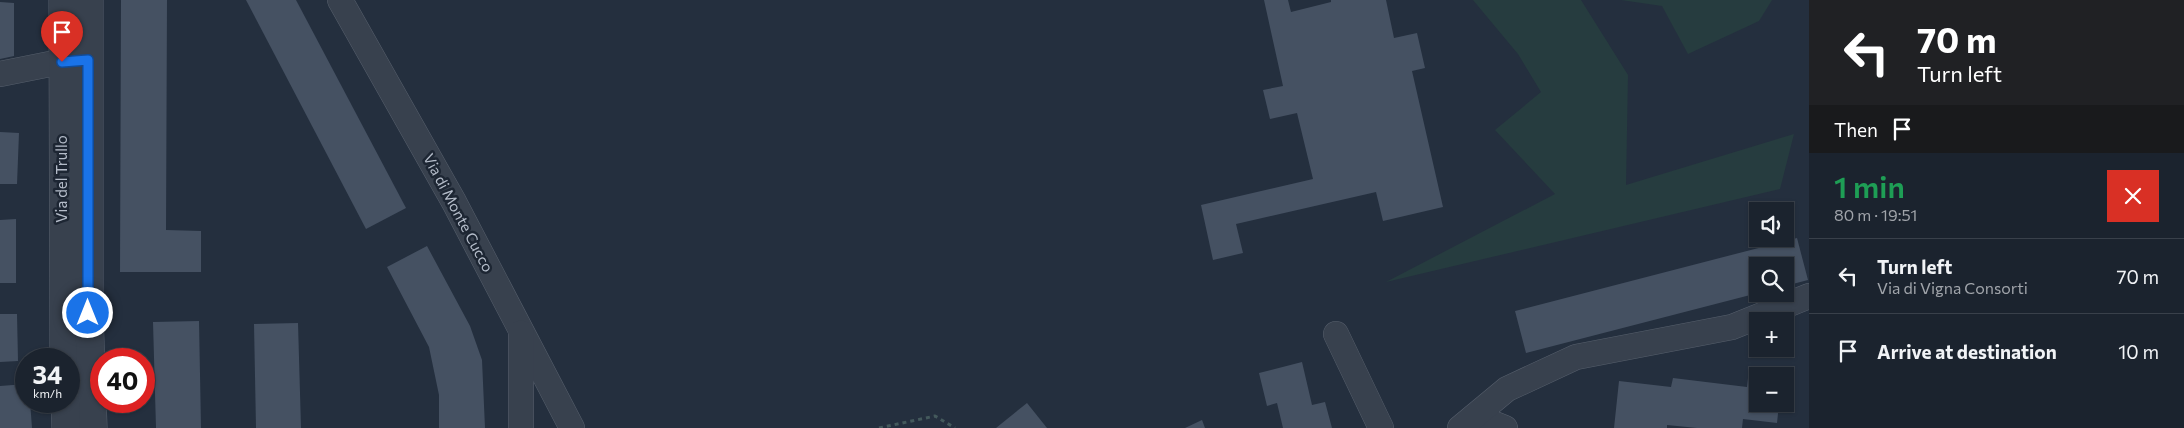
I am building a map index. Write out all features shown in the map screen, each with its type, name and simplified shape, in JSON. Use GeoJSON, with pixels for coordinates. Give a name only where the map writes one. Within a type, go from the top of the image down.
{"type":"FeatureCollection","features":[{"type":"Feature","properties":{"kind":"street","name":"Via del Trullo"},"geometry":{"type":"LineString","coordinates":[[63,0],[75,61],[93,428]]}},
{"type":"Feature","properties":{"kind":"street","name":"Via del Trullo"},"geometry":{"type":"LineString","coordinates":[[64,348],[75,61],[89,0]]}},
{"type":"Feature","properties":{"kind":"street","name":"Via di Monte Cucco"},"geometry":{"type":"LineString","coordinates":[[340,0],[454,202],[572,428]]}},
{"type":"Feature","properties":{"kind":"street"},"geometry":{"type":"LineString","coordinates":[[0,74],[75,61]]}},
{"type":"Feature","properties":{"kind":"street"},"geometry":{"type":"LineString","coordinates":[[1467,422],[1508,389],[1576,357],[1732,327],[1809,296]]}},
{"type":"Feature","properties":{"kind":"street"},"geometry":{"type":"LineString","coordinates":[[521,330],[521,428]]}},
{"type":"Feature","properties":{"kind":"street"},"geometry":{"type":"LineString","coordinates":[[1336,334],[1382,428]]}},
{"type":"Feature","properties":{"kind":"street"},"geometry":{"type":"LineString","coordinates":[[65,413],[66,428]]}},
{"type":"Feature","properties":{"kind":"street"},"geometry":{"type":"LineString","coordinates":[[1467,422],[1505,428]]}},
{"type":"Feature","properties":{"kind":"path"},"geometry":{"type":"LineString","coordinates":[[879,428],[935,416],[955,428]]}},
{"type":"Feature","properties":{"kind":"green space"},"geometry":{"type":"Polygon","coordinates":[[[1473,0],[1581,0],[1628,75],[1626,185],[1794,134],[1780,189],[1386,282],[1555,194],[1495,130],[1541,92],[1518,54],[1473,0]]]}},
{"type":"Feature","properties":{"kind":"green space"},"geometry":{"type":"Polygon","coordinates":[[[1621,0],[1772,0],[1759,21],[1688,54],[1662,6],[1621,0]]]}},
{"type":"Feature","properties":{"kind":"building"},"geometry":{"type":"Polygon","coordinates":[[[121,0],[167,0],[166,230],[201,231],[201,272],[120,272],[121,0]]]}},
{"type":"Feature","properties":{"kind":"building"},"geometry":{"type":"Polygon","coordinates":[[[246,0],[296,0],[406,208],[366,229],[246,0]]]}},
{"type":"Feature","properties":{"kind":"building"},"geometry":{"type":"Polygon","coordinates":[[[1264,0],[1288,0],[1291,12],[1331,2],[1331,0],[1386,0],[1394,38],[1417,33],[1425,68],[1412,71],[1443,207],[1383,221],[1376,192],[1236,224],[1243,253],[1213,260],[1201,205],[1313,179],[1297,113],[1270,119],[1263,90],[1283,86],[1264,0]]]}},
{"type":"Feature","properties":{"kind":"building"},"geometry":{"type":"Polygon","coordinates":[[[0,2],[14,3],[14,56],[0,59],[0,2]]]}},
{"type":"Feature","properties":{"kind":"building"},"geometry":{"type":"Polygon","coordinates":[[[0,132],[19,133],[17,184],[0,184],[0,132]]]}},
{"type":"Feature","properties":{"kind":"building"},"geometry":{"type":"Polygon","coordinates":[[[16,219],[16,283],[0,283],[0,220],[16,219]]]}},
{"type":"Feature","properties":{"kind":"building"},"geometry":{"type":"Polygon","coordinates":[[[1797,238],[1808,280],[1794,284],[1794,257],[1749,257],[1749,295],[1526,353],[1515,311],[1762,247],[1794,247],[1794,239],[1797,238]]]}},
{"type":"Feature","properties":{"kind":"building"},"geometry":{"type":"Polygon","coordinates":[[[427,246],[470,326],[482,360],[485,428],[439,428],[439,395],[429,347],[387,267],[427,246]]]}},
{"type":"Feature","properties":{"kind":"building"},"geometry":{"type":"Polygon","coordinates":[[[0,314],[17,314],[18,348],[15,348],[15,361],[0,362],[0,314]]]}},
{"type":"Feature","properties":{"kind":"building"},"geometry":{"type":"Polygon","coordinates":[[[199,321],[201,428],[156,428],[153,322],[199,321]]]}},
{"type":"Feature","properties":{"kind":"building"},"geometry":{"type":"Polygon","coordinates":[[[298,323],[301,428],[256,428],[254,324],[298,323]]]}},
{"type":"Feature","properties":{"kind":"building"},"geometry":{"type":"Polygon","coordinates":[[[1302,362],[1312,405],[1325,402],[1332,428],[1283,428],[1277,403],[1267,406],[1259,373],[1302,362]]]}},
{"type":"Feature","properties":{"kind":"building"},"geometry":{"type":"Polygon","coordinates":[[[1673,378],[1747,387],[1749,378],[1749,412],[1778,412],[1777,423],[1743,419],[1742,428],[1697,428],[1667,425],[1667,428],[1614,428],[1619,381],[1671,387],[1673,378]]]}},
{"type":"Feature","properties":{"kind":"building"},"geometry":{"type":"Polygon","coordinates":[[[15,385],[15,413],[31,413],[32,428],[0,428],[0,386],[15,385]]]}},
{"type":"Feature","properties":{"kind":"building"},"geometry":{"type":"Polygon","coordinates":[[[1027,403],[1047,428],[996,428],[1027,403]]]}},
{"type":"Feature","properties":{"kind":"building"},"geometry":{"type":"Polygon","coordinates":[[[1202,420],[1205,428],[1185,428],[1202,420]]]}},
{"type":"Feature","properties":{"kind":"route"},"geometry":{"type":"LineString","coordinates":[[62,62],[88,60],[88,313]]}}]}
